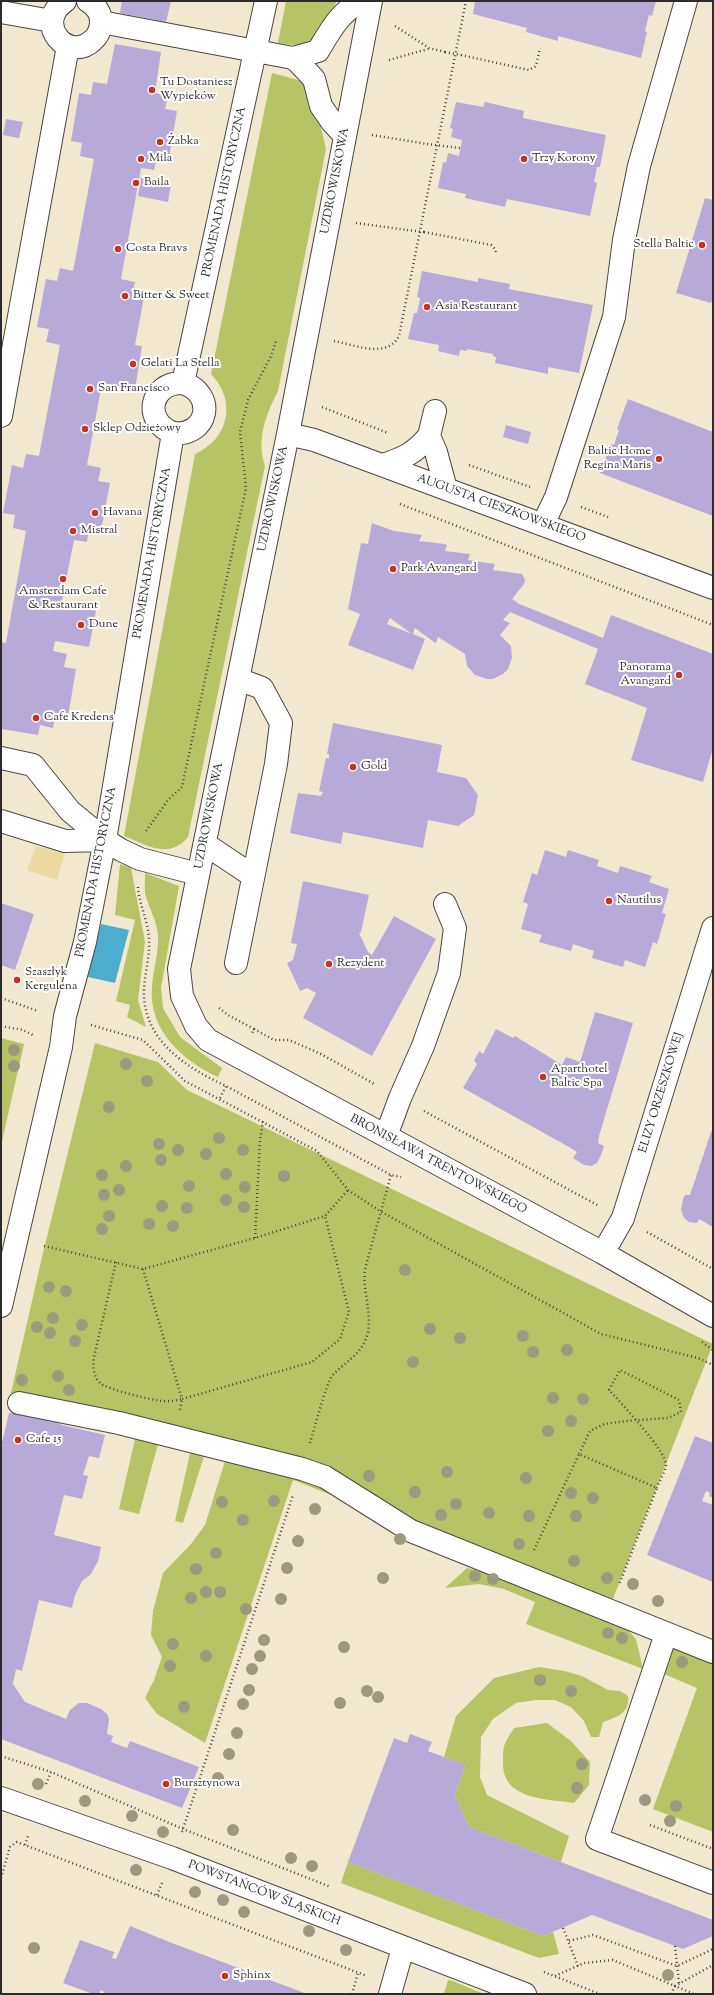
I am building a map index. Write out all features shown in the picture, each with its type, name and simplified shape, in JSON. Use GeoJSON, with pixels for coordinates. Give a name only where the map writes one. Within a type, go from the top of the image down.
{"type":"FeatureCollection","features":[{"type":"Feature","properties":{"kind":"street"},"geometry":{"type":"LineString","coordinates":[[65,1],[56,9],[52,21],[56,36],[68,46],[76,47],[90,43],[100,30],[101,22],[98,11],[88,1]]}},
{"type":"Feature","properties":{"kind":"street","name":"PROMENADA HISTORYCZNA"},"geometry":{"type":"LineString","coordinates":[[183,383],[266,1]]}},
{"type":"Feature","properties":{"kind":"street"},"geometry":{"type":"LineString","coordinates":[[101,22],[293,58],[318,51],[338,19],[351,6],[362,1]]}},
{"type":"Feature","properties":{"kind":"street","name":"UZDROWISKOWA"},"geometry":{"type":"LineString","coordinates":[[182,996],[179,970],[288,434],[371,1]]}},
{"type":"Feature","properties":{"kind":"street"},"geometry":{"type":"LineString","coordinates":[[543,524],[556,497],[614,317],[624,240],[631,166],[686,1]]}},
{"type":"Feature","properties":{"kind":"street"},"geometry":{"type":"LineString","coordinates":[[1,12],[52,21]]}},
{"type":"Feature","properties":{"kind":"street"},"geometry":{"type":"LineString","coordinates":[[1,416],[68,46]]}},
{"type":"Feature","properties":{"kind":"street"},"geometry":{"type":"LineString","coordinates":[[293,58],[314,79],[321,106],[332,122],[345,136]]}},
{"type":"Feature","properties":{"kind":"street"},"geometry":{"type":"LineString","coordinates":[[175,383],[183,383],[198,391],[203,398],[204,414],[198,424],[189,432],[173,433],[165,430],[158,424],[154,416],[154,403],[160,391],[166,386],[175,383]]}},
{"type":"Feature","properties":{"kind":"street"},"geometry":{"type":"LineString","coordinates":[[435,411],[428,445],[446,489]]}},
{"type":"Feature","properties":{"kind":"street","name":"PROMENADA HISTORYCZNA"},"geometry":{"type":"LineString","coordinates":[[1,1306],[61,1047],[66,1016],[85,942],[105,840],[173,433]]}},
{"type":"Feature","properties":{"kind":"street","name":"AUGUSTA CIESZKOWSKIEGO"},"geometry":{"type":"LineString","coordinates":[[288,434],[314,440],[384,465],[713,588]]}},
{"type":"Feature","properties":{"kind":"street"},"geometry":{"type":"LineString","coordinates":[[384,465],[405,458],[428,445]]}},
{"type":"Feature","properties":{"kind":"street"},"geometry":{"type":"LineString","coordinates":[[236,963],[276,764],[281,723],[262,688],[238,679]]}},
{"type":"Feature","properties":{"kind":"street"},"geometry":{"type":"LineString","coordinates":[[1,758],[33,765],[70,811],[105,840],[121,850],[140,858],[198,874]]}},
{"type":"Feature","properties":{"kind":"street"},"geometry":{"type":"LineString","coordinates":[[1,821],[65,841],[105,840]]}},
{"type":"Feature","properties":{"kind":"street"},"geometry":{"type":"LineString","coordinates":[[205,844],[253,876]]}},
{"type":"Feature","properties":{"kind":"street"},"geometry":{"type":"LineString","coordinates":[[386,1136],[400,1098],[423,1046],[449,973],[455,928],[445,904]]}},
{"type":"Feature","properties":{"kind":"street","name":"ELIZY ORZESZKOWEJ"},"geometry":{"type":"LineString","coordinates":[[603,1253],[623,1218],[713,928]]}},
{"type":"Feature","properties":{"kind":"street","name":"BRONISŁAWA TRENTOWSKIEGO"},"geometry":{"type":"LineString","coordinates":[[182,996],[196,1026],[208,1040],[603,1253],[713,1316]]}},
{"type":"Feature","properties":{"kind":"street"},"geometry":{"type":"LineString","coordinates":[[19,1402],[119,1423],[302,1469],[325,1478],[411,1531],[713,1652]]}},
{"type":"Feature","properties":{"kind":"street"},"geometry":{"type":"LineString","coordinates":[[666,1634],[597,1839],[713,1883]]}},
{"type":"Feature","properties":{"kind":"street","name":"POWSTAŃCÓW ŚLĄSKICH"},"geometry":{"type":"LineString","coordinates":[[1,1798],[172,1858],[525,1994]]}},
{"type":"Feature","properties":{"kind":"street"},"geometry":{"type":"LineString","coordinates":[[391,1990],[403,1948]]}},
{"type":"Feature","properties":{"kind":"path"},"geometry":{"type":"LineString","coordinates":[[332,341],[383,349],[395,343],[399,336],[466,1]]}},
{"type":"Feature","properties":{"kind":"path"},"geometry":{"type":"LineString","coordinates":[[395,26],[429,48],[529,70],[536,66],[540,48]]}},
{"type":"Feature","properties":{"kind":"path"},"geometry":{"type":"LineString","coordinates":[[386,60],[429,48]]}},
{"type":"Feature","properties":{"kind":"path"},"geometry":{"type":"LineString","coordinates":[[371,135],[460,148]]}},
{"type":"Feature","properties":{"kind":"path"},"geometry":{"type":"LineString","coordinates":[[356,223],[424,232],[491,246],[495,249],[496,253]]}},
{"type":"Feature","properties":{"kind":"path"},"geometry":{"type":"LineString","coordinates":[[320,406],[428,445],[613,519]]}},
{"type":"Feature","properties":{"kind":"path"},"geometry":{"type":"LineString","coordinates":[[396,502],[713,626]]}},
{"type":"Feature","properties":{"kind":"path"},"geometry":{"type":"LineString","coordinates":[[1,998],[31,1009],[66,1016],[143,1040],[185,1081],[263,1121],[317,1151],[348,1190],[380,1211],[601,1334],[698,1358],[713,1365]]}},
{"type":"Feature","properties":{"kind":"path"},"geometry":{"type":"LineString","coordinates":[[1,1026],[23,1030],[61,1047]]}},
{"type":"Feature","properties":{"kind":"path"},"geometry":{"type":"LineString","coordinates":[[254,1029],[274,1040],[289,1040],[321,1054],[623,1218],[713,1269]]}},
{"type":"Feature","properties":{"kind":"path"},"geometry":{"type":"LineString","coordinates":[[255,1238],[260,1140],[263,1121]]}},
{"type":"Feature","properties":{"kind":"path"},"geometry":{"type":"LineString","coordinates":[[183,1828],[331,1377],[361,1350],[368,1332],[368,1300],[363,1282],[380,1211],[391,1175]]}},
{"type":"Feature","properties":{"kind":"path"},"geometry":{"type":"LineString","coordinates":[[17,1240],[143,1269],[255,1238],[325,1216],[348,1190]]}},
{"type":"Feature","properties":{"kind":"path"},"geometry":{"type":"LineString","coordinates":[[116,1262],[94,1357],[93,1368],[96,1378],[101,1385],[136,1395],[164,1401],[182,1400],[312,1362],[340,1339],[349,1312],[325,1216]]}},
{"type":"Feature","properties":{"kind":"path"},"geometry":{"type":"LineString","coordinates":[[143,1269],[182,1400]]}},
{"type":"Feature","properties":{"kind":"path"},"geometry":{"type":"LineString","coordinates":[[522,1576],[590,1431],[604,1424],[635,1420],[668,1418],[681,1412],[679,1400],[620,1370],[609,1390],[635,1420],[655,1442],[666,1464],[608,1611]]}},
{"type":"Feature","properties":{"kind":"path"},"geometry":{"type":"LineString","coordinates":[[579,1454],[657,1488]]}},
{"type":"Feature","properties":{"kind":"path"},"geometry":{"type":"LineString","coordinates":[[1,1756],[51,1772]]}},
{"type":"Feature","properties":{"kind":"path"},"geometry":{"type":"LineString","coordinates":[[650,1825],[713,1849]]}},
{"type":"Feature","properties":{"kind":"path"},"geometry":{"type":"LineString","coordinates":[[1,1878],[10,1847],[17,1842],[358,1973],[391,1990]]}},
{"type":"Feature","properties":{"kind":"path"},"geometry":{"type":"LineString","coordinates":[[563,1928],[578,1966]]}},
{"type":"Feature","properties":{"kind":"path"},"geometry":{"type":"LineString","coordinates":[[569,1942],[593,1935],[677,1966],[713,1949]]}},
{"type":"Feature","properties":{"kind":"path"},"geometry":{"type":"LineString","coordinates":[[676,1946],[678,1984]]}},
{"type":"Feature","properties":{"kind":"path"},"geometry":{"type":"LineString","coordinates":[[555,1976],[584,1963],[613,1960],[694,1994]]}},
{"type":"Feature","properties":{"kind":"path"},"geometry":{"type":"LineString","coordinates":[[671,1994],[675,1986],[713,1965]]}},
{"type":"Feature","properties":{"kind":"path"},"geometry":{"type":"LineString","coordinates":[[352,1994],[358,1973]]}},
{"type":"Feature","properties":{"kind":"green space"},"geometry":{"type":"Polygon","coordinates":[[[286,1],[337,1],[316,38],[308,43],[295,45],[278,43],[286,1]]]}},
{"type":"Feature","properties":{"kind":"green space"},"geometry":{"type":"Polygon","coordinates":[[[272,73],[302,81],[316,106],[326,149],[278,391],[266,418],[264,427],[262,437],[262,456],[265,466],[188,837],[181,844],[173,848],[165,849],[149,846],[124,836],[195,454],[207,447],[216,439],[226,418],[224,396],[219,385],[211,374],[272,73]]]}},
{"type":"Feature","properties":{"kind":"green space"},"geometry":{"type":"Polygon","coordinates":[[[120,864],[131,868],[145,942],[138,1000],[146,1027],[127,1017],[130,1005],[116,1001],[135,920],[115,915],[120,864]]]}},
{"type":"Feature","properties":{"kind":"green space"},"geometry":{"type":"Polygon","coordinates":[[[145,873],[179,886],[161,988],[163,1008],[180,1037],[222,1068],[218,1077],[192,1062],[180,1053],[162,1030],[156,1017],[152,1002],[152,987],[158,948],[158,935],[155,921],[145,894],[145,873]]]}},
{"type":"Feature","properties":{"kind":"green space"},"geometry":{"type":"Polygon","coordinates":[[[1,1038],[24,1044],[1,1146],[1,1038]]]}},
{"type":"Feature","properties":{"kind":"green space"},"geometry":{"type":"Polygon","coordinates":[[[95,1043],[158,1062],[187,1090],[713,1344],[611,1604],[293,1480],[205,1743],[157,1714],[145,1698],[154,1680],[162,1657],[151,1635],[153,1611],[163,1573],[191,1544],[205,1525],[225,1461],[277,1475],[11,1393],[42,1257],[95,1043]]]}},
{"type":"Feature","properties":{"kind":"green space"},"geometry":{"type":"Polygon","coordinates":[[[135,1439],[158,1444],[139,1514],[119,1509],[135,1439]]]}},
{"type":"Feature","properties":{"kind":"green space"},"geometry":{"type":"Polygon","coordinates":[[[190,1453],[204,1456],[183,1523],[175,1521],[190,1453]]]}},
{"type":"Feature","properties":{"kind":"green space"},"geometry":{"type":"Polygon","coordinates":[[[467,1568],[501,1575],[626,1628],[636,1639],[643,1669],[526,1624],[535,1602],[504,1589],[479,1584],[445,1588],[467,1568]]]}},
{"type":"Feature","properties":{"kind":"green space"},"geometry":{"type":"Polygon","coordinates":[[[670,1646],[713,1663],[713,1832],[653,1809],[697,1688],[659,1672],[670,1646]]]}},
{"type":"Feature","properties":{"kind":"green space"},"geometry":{"type":"Polygon","coordinates":[[[539,1667],[564,1671],[582,1676],[608,1690],[620,1691],[628,1696],[625,1711],[618,1716],[603,1722],[599,1737],[591,1737],[584,1721],[571,1707],[555,1700],[536,1700],[516,1703],[493,1719],[481,1737],[480,1777],[487,1795],[569,1836],[561,1862],[469,1827],[455,1795],[465,1765],[444,1757],[456,1716],[494,1678],[539,1667]]]}},
{"type":"Feature","properties":{"kind":"green space"},"geometry":{"type":"Polygon","coordinates":[[[547,1723],[571,1741],[590,1762],[589,1785],[574,1803],[529,1796],[511,1785],[505,1777],[503,1765],[504,1749],[506,1742],[514,1728],[547,1723]]]}},
{"type":"Feature","properties":{"kind":"green space"},"geometry":{"type":"Polygon","coordinates":[[[348,1862],[543,1936],[553,1932],[559,1954],[539,1958],[341,1883],[348,1862]]]}},
{"type":"Feature","properties":{"kind":"green space"},"geometry":{"type":"Polygon","coordinates":[[[448,1980],[453,1981],[484,1994],[444,1994],[448,1980]]]}},
{"type":"Feature","properties":{"kind":"sand"},"geometry":{"type":"Polygon","coordinates":[[[36,846],[65,853],[57,880],[27,870],[36,846]]]}},
{"type":"Feature","properties":{"kind":"water"},"geometry":{"type":"Polygon","coordinates":[[[101,924],[129,930],[115,983],[88,977],[101,924]]]}},
{"type":"Feature","properties":{"kind":"building"},"geometry":{"type":"Polygon","coordinates":[[[122,1],[171,1],[166,22],[120,13],[122,1]]]}},
{"type":"Feature","properties":{"kind":"building"},"geometry":{"type":"Polygon","coordinates":[[[475,1],[656,1],[652,16],[649,15],[641,58],[558,36],[558,41],[526,32],[527,28],[473,14],[475,1]]]}},
{"type":"Feature","properties":{"kind":"building"},"geometry":{"type":"Polygon","coordinates":[[[115,44],[161,52],[155,93],[168,96],[165,109],[177,111],[169,158],[157,156],[154,170],[141,168],[121,279],[135,282],[132,295],[144,297],[135,345],[142,346],[135,389],[102,383],[87,465],[101,468],[98,481],[110,483],[101,531],[89,528],[87,542],[74,540],[61,605],[96,611],[89,647],[55,641],[53,651],[67,654],[64,667],[76,669],[68,717],[55,714],[53,728],[40,725],[38,735],[1,729],[1,642],[6,643],[26,531],[13,528],[15,515],[3,513],[12,465],[23,468],[26,454],[39,456],[60,345],[46,342],[49,329],[37,327],[46,279],[57,281],[60,268],[73,271],[94,159],[80,156],[82,143],[71,141],[79,93],[91,95],[93,82],[107,84],[115,44]]]}},
{"type":"Feature","properties":{"kind":"building","name":"Trzy Korony"},"geometry":{"type":"Polygon","coordinates":[[[456,102],[483,107],[485,102],[524,111],[523,118],[606,135],[600,167],[597,167],[594,182],[597,183],[590,216],[507,199],[505,207],[465,198],[466,194],[438,188],[443,162],[446,163],[448,153],[459,156],[462,140],[451,137],[453,129],[450,128],[456,102]]]}},
{"type":"Feature","properties":{"kind":"building"},"geometry":{"type":"Polygon","coordinates":[[[6,119],[23,122],[19,138],[3,135],[6,119]]]}},
{"type":"Feature","properties":{"kind":"building"},"geometry":{"type":"Polygon","coordinates":[[[141,178],[171,184],[168,202],[138,196],[141,178]]]}},
{"type":"Feature","properties":{"kind":"building","name":"Stella Baltic"},"geometry":{"type":"Polygon","coordinates":[[[705,198],[713,200],[713,297],[711,303],[676,293],[705,198]]]}},
{"type":"Feature","properties":{"kind":"building"},"geometry":{"type":"Polygon","coordinates":[[[422,271],[478,282],[478,278],[510,284],[509,289],[593,305],[579,373],[548,367],[548,374],[495,363],[496,357],[493,356],[493,354],[467,349],[467,351],[460,350],[459,356],[438,351],[439,345],[408,339],[414,313],[417,313],[420,298],[417,297],[422,271]]]}},
{"type":"Feature","properties":{"kind":"building","name":"Baltic Home Regina Maris"},"geometry":{"type":"Polygon","coordinates":[[[628,399],[713,432],[713,516],[600,473],[611,444],[614,445],[619,430],[617,429],[628,399]]]}},
{"type":"Feature","properties":{"kind":"building"},"geometry":{"type":"Polygon","coordinates":[[[506,425],[531,432],[528,444],[503,437],[506,425]]]}},
{"type":"Feature","properties":{"kind":"building"},"geometry":{"type":"Polygon","coordinates":[[[372,523],[394,531],[422,535],[419,541],[445,544],[447,545],[445,551],[470,554],[468,560],[495,564],[493,570],[522,574],[525,580],[524,584],[512,599],[517,603],[603,638],[611,615],[713,654],[713,748],[703,782],[631,760],[647,708],[585,684],[598,649],[510,612],[503,620],[510,623],[500,635],[511,646],[512,658],[508,669],[503,674],[493,679],[487,679],[475,675],[467,666],[465,654],[438,637],[436,643],[434,642],[415,628],[413,634],[425,639],[413,670],[348,645],[360,614],[348,609],[361,543],[368,544],[372,523]],[[390,618],[387,624],[412,634],[390,618]]]}},
{"type":"Feature","properties":{"kind":"building"},"geometry":{"type":"Polygon","coordinates":[[[333,723],[442,745],[437,772],[466,778],[478,795],[474,815],[458,826],[428,820],[423,848],[343,832],[341,844],[290,833],[298,793],[321,796],[323,792],[319,791],[326,758],[329,759],[329,754],[327,754],[333,723]]]}},
{"type":"Feature","properties":{"kind":"building"},"geometry":{"type":"Polygon","coordinates":[[[545,850],[566,857],[568,850],[599,860],[597,866],[618,873],[620,866],[652,876],[649,882],[669,889],[662,913],[666,914],[657,944],[653,942],[645,967],[625,960],[623,967],[592,958],[594,951],[573,944],[571,951],[539,942],[542,935],[521,929],[528,904],[523,902],[532,873],[537,875],[545,850]]]}},
{"type":"Feature","properties":{"kind":"building"},"geometry":{"type":"Polygon","coordinates":[[[303,881],[369,895],[361,932],[359,933],[368,952],[372,955],[394,916],[436,939],[372,1056],[303,1018],[316,993],[307,988],[300,991],[287,963],[293,960],[297,944],[291,943],[303,881]]]}},
{"type":"Feature","properties":{"kind":"building"},"geometry":{"type":"Polygon","coordinates":[[[1,903],[34,914],[15,970],[1,965],[1,903]]]}},
{"type":"Feature","properties":{"kind":"building","name":"Aparthotel Baltic Spa"},"geometry":{"type":"Polygon","coordinates":[[[595,1012],[633,1023],[599,1136],[598,1143],[604,1146],[597,1163],[591,1166],[584,1165],[573,1158],[577,1152],[569,1147],[463,1088],[477,1064],[474,1061],[479,1051],[483,1054],[496,1029],[513,1038],[515,1036],[562,1065],[566,1057],[580,1062],[595,1012]]]}},
{"type":"Feature","properties":{"kind":"building"},"geometry":{"type":"Polygon","coordinates":[[[713,1126],[713,1227],[699,1219],[697,1223],[689,1222],[684,1218],[681,1210],[685,1195],[690,1195],[713,1126]]]}},
{"type":"Feature","properties":{"kind":"building"},"geometry":{"type":"Polygon","coordinates":[[[12,1410],[58,1421],[58,1423],[62,1425],[105,1435],[99,1458],[89,1456],[83,1475],[88,1476],[82,1499],[64,1495],[54,1535],[101,1547],[98,1561],[91,1574],[82,1581],[75,1595],[72,1608],[39,1600],[22,1671],[16,1669],[13,1684],[25,1702],[66,1719],[70,1710],[79,1703],[87,1703],[101,1709],[107,1714],[109,1719],[107,1734],[113,1736],[111,1742],[127,1748],[130,1741],[199,1767],[182,1808],[1,1739],[1,1447],[9,1413],[11,1413],[12,1410]]]}},
{"type":"Feature","properties":{"kind":"building"},"geometry":{"type":"Polygon","coordinates":[[[695,1436],[713,1443],[713,1498],[709,1496],[710,1493],[706,1491],[702,1501],[713,1505],[713,1582],[647,1555],[695,1436]]]}},
{"type":"Feature","properties":{"kind":"building"},"geometry":{"type":"Polygon","coordinates":[[[410,1734],[432,1742],[428,1751],[465,1765],[455,1795],[469,1827],[713,1920],[713,1936],[683,1949],[592,1915],[543,1936],[348,1862],[394,1738],[407,1743],[410,1734]]]}},
{"type":"Feature","properties":{"kind":"building"},"geometry":{"type":"Polygon","coordinates":[[[130,1926],[307,1994],[103,1994],[104,1992],[101,1990],[99,1994],[93,1994],[63,1983],[80,1940],[114,1952],[112,1958],[116,1959],[130,1926]]]}},
{"type":"Feature","properties":{"kind":"place","name":"Tu Dostaniesz Wypieków"},"geometry":{"type":"Point","coordinates":[152,90]}},
{"type":"Feature","properties":{"kind":"place","name":"Żabka"},"geometry":{"type":"Point","coordinates":[160,142]}},
{"type":"Feature","properties":{"kind":"place","name":"Mila"},"geometry":{"type":"Point","coordinates":[141,159]}},
{"type":"Feature","properties":{"kind":"place","name":"Trzy Korony"},"geometry":{"type":"Point","coordinates":[524,159]}},
{"type":"Feature","properties":{"kind":"place","name":"Baila"},"geometry":{"type":"Point","coordinates":[136,183]}},
{"type":"Feature","properties":{"kind":"place","name":"Stella Baltic"},"geometry":{"type":"Point","coordinates":[702,245]}},
{"type":"Feature","properties":{"kind":"place","name":"Costa Bravs"},"geometry":{"type":"Point","coordinates":[118,249]}},
{"type":"Feature","properties":{"kind":"place","name":"Bitter & Sweet"},"geometry":{"type":"Point","coordinates":[125,296]}},
{"type":"Feature","properties":{"kind":"place","name":"Asia Restaurant"},"geometry":{"type":"Point","coordinates":[427,307]}},
{"type":"Feature","properties":{"kind":"place","name":"Gelati La Stella"},"geometry":{"type":"Point","coordinates":[133,364]}},
{"type":"Feature","properties":{"kind":"place","name":"San Francisco"},"geometry":{"type":"Point","coordinates":[90,389]}},
{"type":"Feature","properties":{"kind":"place","name":"Sklep Odzieżowy"},"geometry":{"type":"Point","coordinates":[85,429]}},
{"type":"Feature","properties":{"kind":"place","name":"Baltic Home Regina Maris"},"geometry":{"type":"Point","coordinates":[659,459]}},
{"type":"Feature","properties":{"kind":"place","name":"Havana"},"geometry":{"type":"Point","coordinates":[95,513]}},
{"type":"Feature","properties":{"kind":"place","name":"Mistral"},"geometry":{"type":"Point","coordinates":[73,531]}},
{"type":"Feature","properties":{"kind":"place","name":"Park Avangard"},"geometry":{"type":"Point","coordinates":[393,569]}},
{"type":"Feature","properties":{"kind":"place","name":"Amsterdam Cafe & Restaurant"},"geometry":{"type":"Point","coordinates":[63,579]}},
{"type":"Feature","properties":{"kind":"place","name":"Dune"},"geometry":{"type":"Point","coordinates":[81,625]}},
{"type":"Feature","properties":{"kind":"place","name":"Panorama Avangard"},"geometry":{"type":"Point","coordinates":[679,675]}},
{"type":"Feature","properties":{"kind":"place","name":"Cafe Kredens"},"geometry":{"type":"Point","coordinates":[36,718]}},
{"type":"Feature","properties":{"kind":"place","name":"Gold"},"geometry":{"type":"Point","coordinates":[353,767]}},
{"type":"Feature","properties":{"kind":"place","name":"Nautilus"},"geometry":{"type":"Point","coordinates":[609,901]}},
{"type":"Feature","properties":{"kind":"place","name":"Rezydent"},"geometry":{"type":"Point","coordinates":[329,964]}},
{"type":"Feature","properties":{"kind":"place","name":"Szaszłyk Kergulena"},"geometry":{"type":"Point","coordinates":[17,980]}},
{"type":"Feature","properties":{"kind":"place","name":"Aparthotel Baltic Spa"},"geometry":{"type":"Point","coordinates":[543,1077]}},
{"type":"Feature","properties":{"kind":"place","name":"Cafe 15"},"geometry":{"type":"Point","coordinates":[18,1440]}},
{"type":"Feature","properties":{"kind":"place","name":"Bursztynowa"},"geometry":{"type":"Point","coordinates":[166,1784]}},
{"type":"Feature","properties":{"kind":"place","name":"Sphinx"},"geometry":{"type":"Point","coordinates":[225,1976]}}]}
